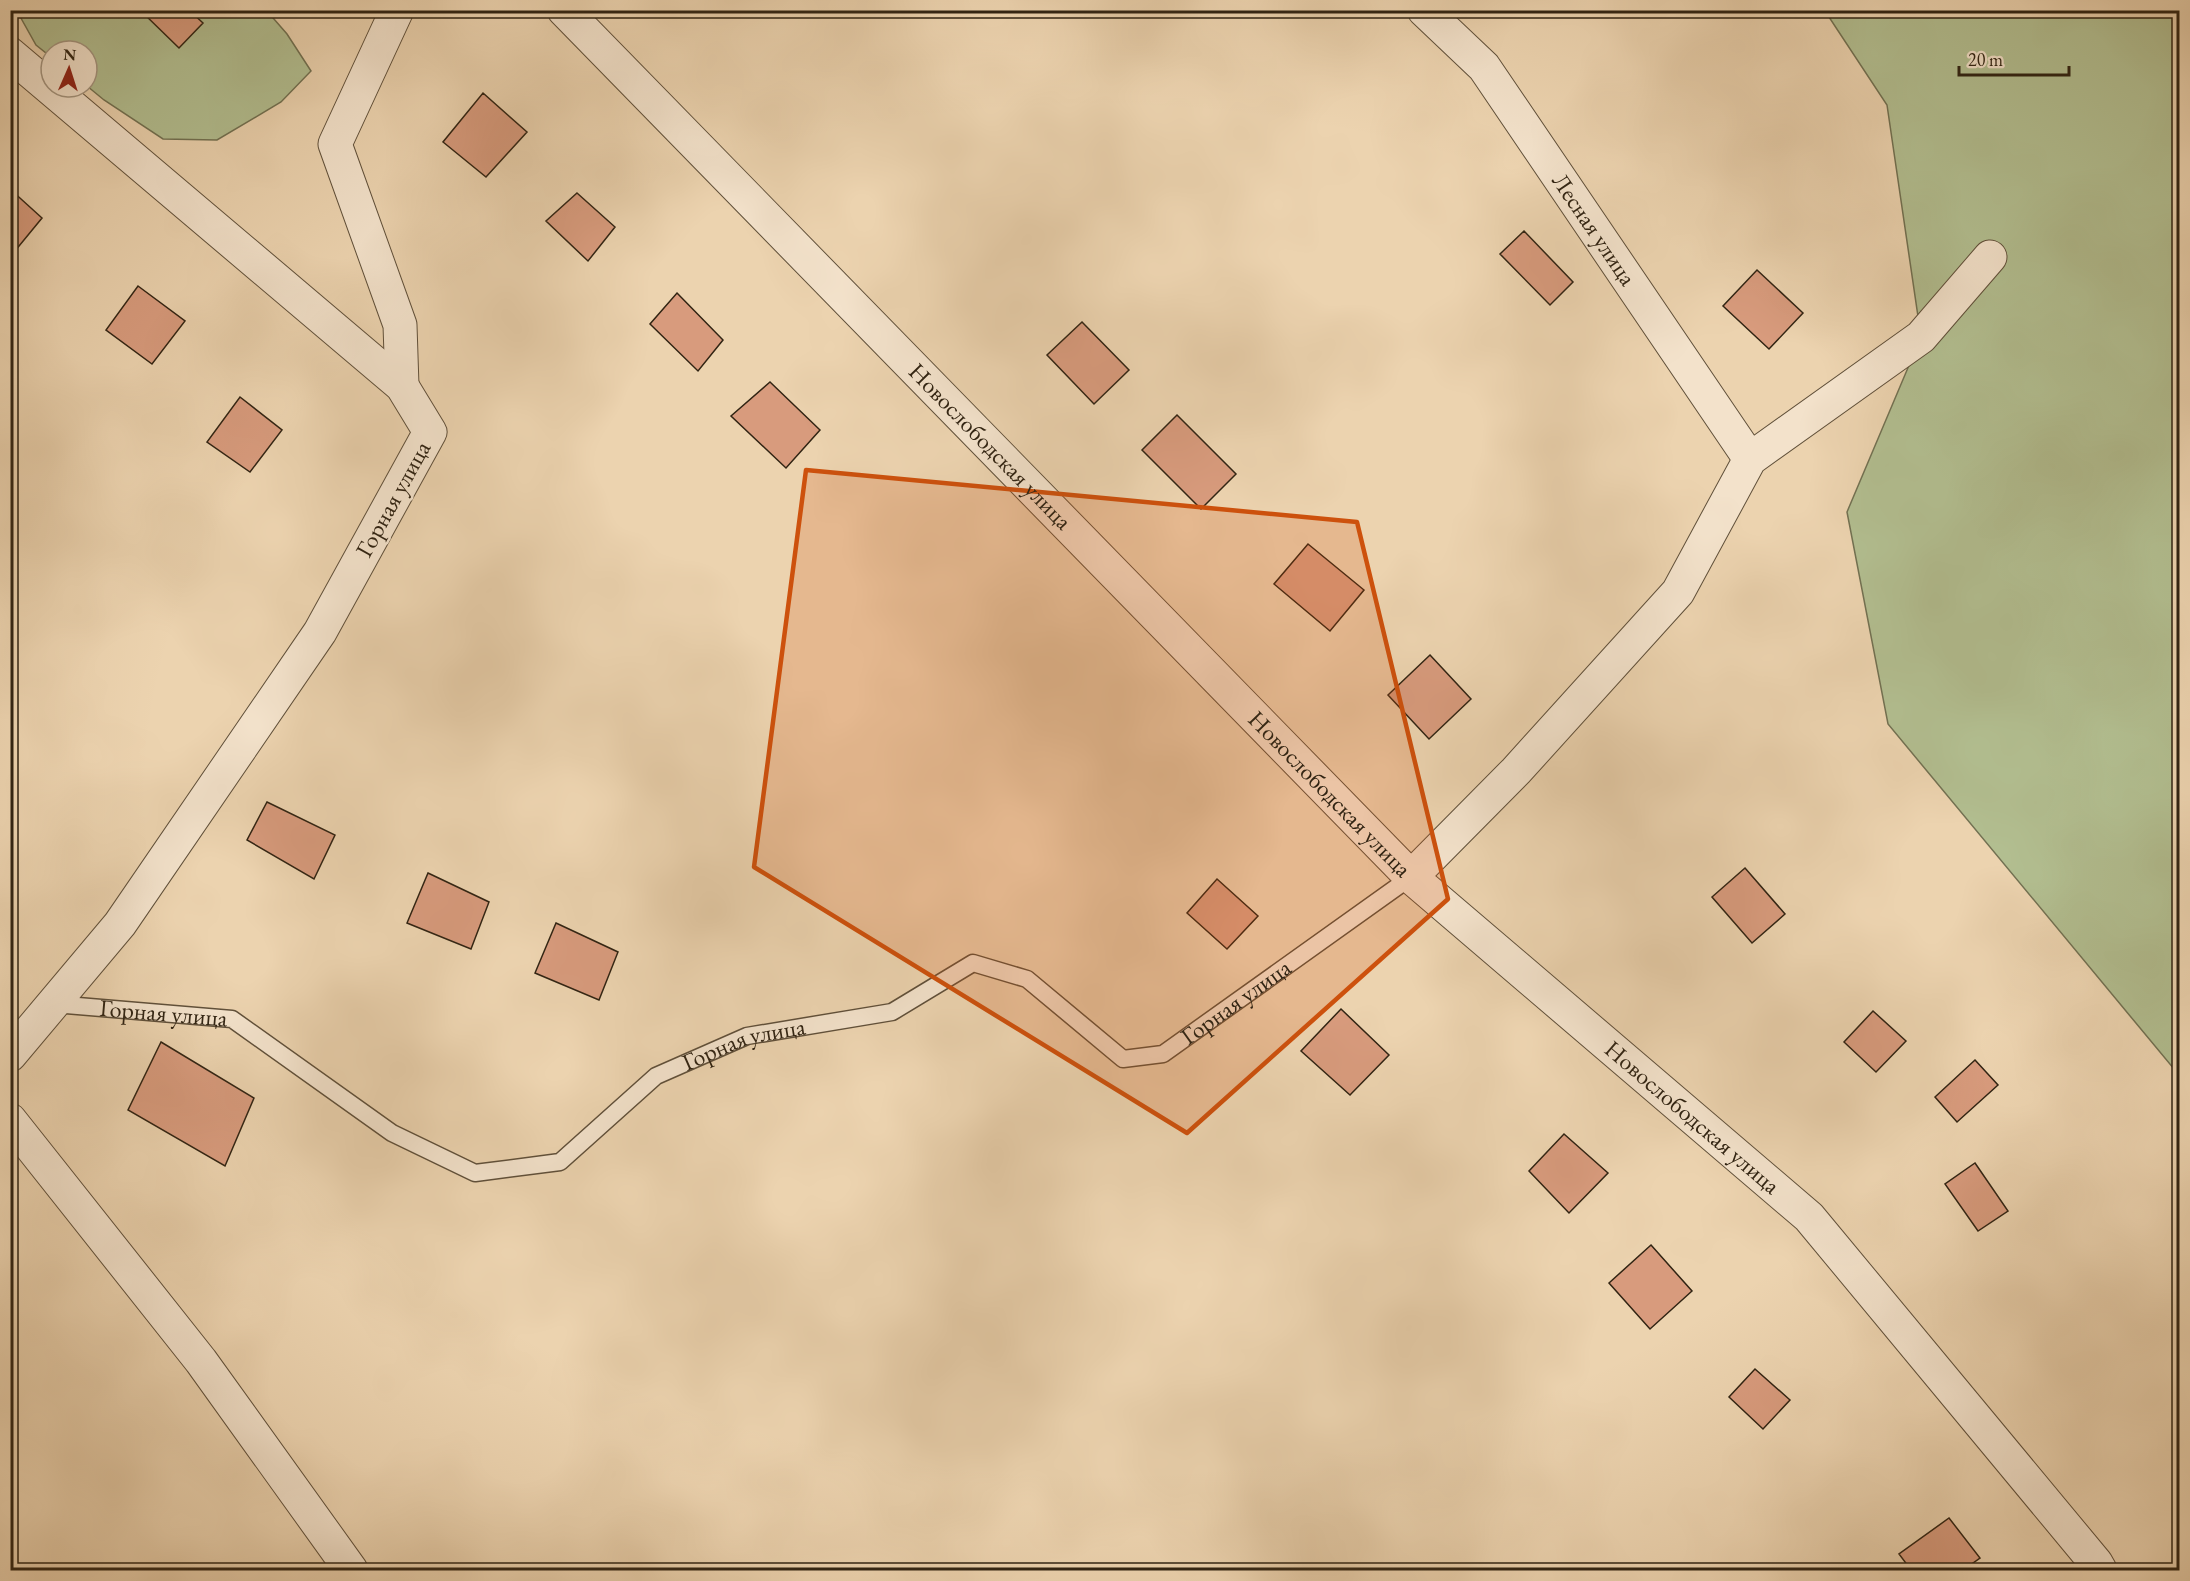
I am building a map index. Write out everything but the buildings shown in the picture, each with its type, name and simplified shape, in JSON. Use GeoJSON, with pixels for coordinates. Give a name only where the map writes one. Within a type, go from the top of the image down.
{"type":"FeatureCollection","features":[{"type":"Feature","properties":{"kind":"street"},"geometry":{"type":"LineString","coordinates":[[397,10],[335,144],[400,325],[402,386]]}},
{"type":"Feature","properties":{"kind":"street","name":"Новослободская улица"},"geometry":{"type":"LineString","coordinates":[[564,10],[1411,876],[1809,1217],[2100,1570]]}},
{"type":"Feature","properties":{"kind":"street","name":"Лесная улица"},"geometry":{"type":"LineString","coordinates":[[1424,10],[1484,67],[1750,459]]}},
{"type":"Feature","properties":{"kind":"street","name":"Горная улица"},"geometry":{"type":"LineString","coordinates":[[10,54],[402,386],[430,432],[320,632],[120,924],[10,1055]]}},
{"type":"Feature","properties":{"kind":"street"},"geometry":{"type":"LineString","coordinates":[[1411,876],[1516,771],[1678,592],[1750,459],[1921,337],[1990,257]]}},
{"type":"Feature","properties":{"kind":"street"},"geometry":{"type":"LineString","coordinates":[[10,1120],[201,1361],[351,1570]]}},
{"type":"Feature","properties":{"kind":"lane","name":"Горная улица"},"geometry":{"type":"LineString","coordinates":[[54,1004],[232,1019],[392,1133],[475,1173],[560,1162],[656,1076],[747,1036],[892,1012],[973,963],[1027,979],[1123,1059],[1163,1054],[1411,876]]}},
{"type":"Feature","properties":{"kind":"highlighted area"},"geometry":{"type":"Polygon","coordinates":[[[806,470],[1357,522],[1448,899],[1187,1133],[754,867],[806,470]]]}},
{"type":"Feature","properties":{"kind":"green space"},"geometry":{"type":"Polygon","coordinates":[[[17,11],[267,11],[287,34],[311,71],[281,102],[217,140],[163,139],[99,96],[99,39],[39,39],[39,47],[17,11]]]}},
{"type":"Feature","properties":{"kind":"green space"},"geometry":{"type":"Polygon","coordinates":[[[1825,11],[2179,11],[2179,1075],[1888,724],[1847,512],[1921,337],[1887,105],[1825,11]]]}}]}
